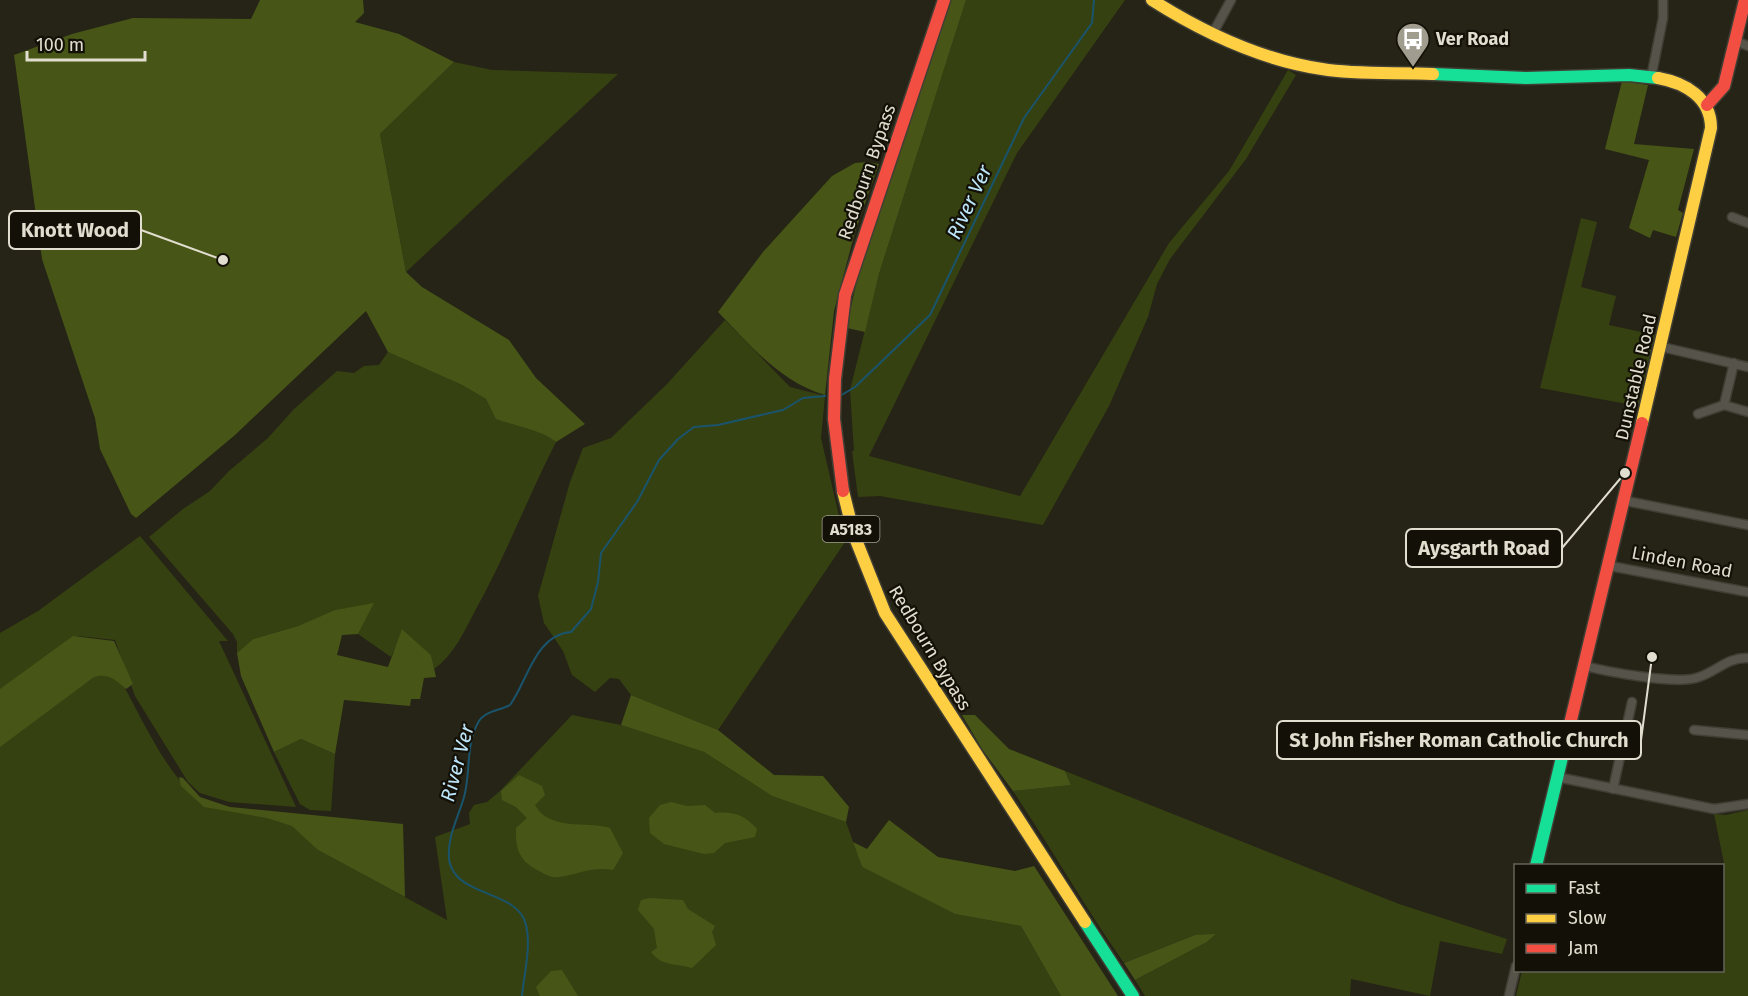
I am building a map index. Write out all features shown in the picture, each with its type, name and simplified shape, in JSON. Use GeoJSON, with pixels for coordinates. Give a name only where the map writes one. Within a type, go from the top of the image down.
{"type":"FeatureCollection","features":[{"type":"Feature","properties":{"kind":"street","name":"Redbourn Bypass"},"geometry":{"type":"LineString","coordinates":[[944,0],[845,296],[836,346],[833,383],[838,469],[853,536],[869,580],[885,613],[1133,996]]}},
{"type":"Feature","properties":{"kind":"street"},"geometry":{"type":"LineString","coordinates":[[1152,0],[1212,33],[1296,66],[1325,70],[1529,78],[1594,74],[1651,78],[1680,85],[1697,94],[1707,105],[1724,86],[1745,0]]}},
{"type":"Feature","properties":{"kind":"street"},"geometry":{"type":"LineString","coordinates":[[1212,33],[1231,0]]}},
{"type":"Feature","properties":{"kind":"street"},"geometry":{"type":"LineString","coordinates":[[1651,78],[1663,18],[1663,0]]}},
{"type":"Feature","properties":{"kind":"street"},"geometry":{"type":"LineString","coordinates":[[1736,41],[1748,46]]}},
{"type":"Feature","properties":{"kind":"street","name":"Dunstable Road"},"geometry":{"type":"LineString","coordinates":[[1536,864],[1626,501],[1712,127],[1707,105]]}},
{"type":"Feature","properties":{"kind":"street"},"geometry":{"type":"LineString","coordinates":[[1732,216],[1748,223]]}},
{"type":"Feature","properties":{"kind":"street"},"geometry":{"type":"LineString","coordinates":[[1662,347],[1748,367]]}},
{"type":"Feature","properties":{"kind":"street"},"geometry":{"type":"LineString","coordinates":[[1724,405],[1734,363]]}},
{"type":"Feature","properties":{"kind":"street"},"geometry":{"type":"LineString","coordinates":[[1698,414],[1724,405],[1748,412]]}},
{"type":"Feature","properties":{"kind":"street"},"geometry":{"type":"LineString","coordinates":[[1626,501],[1748,525]]}},
{"type":"Feature","properties":{"kind":"street","name":"Linden Road"},"geometry":{"type":"LineString","coordinates":[[1610,566],[1748,592]]}},
{"type":"Feature","properties":{"kind":"street"},"geometry":{"type":"LineString","coordinates":[[1584,666],[1620,674],[1689,679],[1701,676],[1735,658],[1748,658]]}},
{"type":"Feature","properties":{"kind":"street"},"geometry":{"type":"LineString","coordinates":[[1613,789],[1632,702]]}},
{"type":"Feature","properties":{"kind":"street"},"geometry":{"type":"LineString","coordinates":[[1694,730],[1748,735]]}},
{"type":"Feature","properties":{"kind":"street"},"geometry":{"type":"LineString","coordinates":[[1557,777],[1714,809],[1748,804]]}},
{"type":"Feature","properties":{"kind":"street"},"geometry":{"type":"LineString","coordinates":[[1509,996],[1514,971]]}},
{"type":"Feature","properties":{"kind":"green space"},"geometry":{"type":"Polygon","coordinates":[[[260,0],[363,0],[364,13],[355,22],[399,34],[454,62],[380,134],[406,272],[422,287],[509,340],[536,378],[585,424],[556,442],[535,431],[496,419],[486,399],[462,385],[388,352],[366,311],[235,435],[136,518],[131,514],[100,449],[95,418],[42,259],[14,55],[72,34],[133,18],[251,19],[260,0]]]}},
{"type":"Feature","properties":{"kind":"green space"},"geometry":{"type":"Polygon","coordinates":[[[951,0],[966,0],[879,274],[865,332],[847,328],[866,245],[879,203],[951,0]]]}},
{"type":"Feature","properties":{"kind":"green space"},"geometry":{"type":"Polygon","coordinates":[[[966,0],[1125,0],[1017,153],[869,456],[1020,496],[1169,243],[1229,171],[1288,70],[1296,75],[1246,159],[1170,259],[1157,284],[1148,317],[1109,406],[1043,525],[880,496],[858,497],[852,451],[854,451],[850,390],[879,274],[966,0]]]}},
{"type":"Feature","properties":{"kind":"green space"},"geometry":{"type":"Polygon","coordinates":[[[454,62],[492,70],[618,74],[406,272],[380,134],[454,62]]]}},
{"type":"Feature","properties":{"kind":"green space"},"geometry":{"type":"Polygon","coordinates":[[[1622,81],[1648,85],[1634,144],[1694,149],[1678,210],[1683,213],[1676,237],[1653,230],[1650,238],[1629,228],[1649,160],[1605,149],[1622,81]]]}},
{"type":"Feature","properties":{"kind":"green space"},"geometry":{"type":"Polygon","coordinates":[[[855,163],[879,164],[855,232],[834,311],[825,395],[809,389],[780,372],[718,312],[763,252],[832,176],[855,163]]]}},
{"type":"Feature","properties":{"kind":"green space"},"geometry":{"type":"Polygon","coordinates":[[[1581,218],[1597,222],[1581,287],[1616,296],[1609,325],[1655,335],[1638,406],[1540,388],[1581,218]]]}},
{"type":"Feature","properties":{"kind":"green space"},"geometry":{"type":"Polygon","coordinates":[[[725,320],[790,387],[825,396],[821,438],[845,542],[718,730],[631,695],[619,679],[610,678],[595,692],[572,675],[563,651],[544,623],[538,596],[570,482],[583,448],[611,438],[667,384],[725,320]]]}},
{"type":"Feature","properties":{"kind":"green space"},"geometry":{"type":"Polygon","coordinates":[[[388,352],[462,385],[486,399],[497,419],[535,431],[556,442],[487,589],[458,642],[434,669],[431,655],[403,630],[391,657],[358,634],[373,604],[336,610],[298,626],[253,639],[237,653],[237,642],[233,634],[149,537],[183,509],[210,491],[229,471],[268,438],[294,409],[337,371],[354,373],[364,366],[379,365],[388,352]]]}},
{"type":"Feature","properties":{"kind":"green space"},"geometry":{"type":"Polygon","coordinates":[[[140,536],[228,641],[219,641],[296,807],[229,802],[200,793],[188,782],[135,696],[115,640],[78,636],[0,690],[0,633],[38,611],[140,536]]]}},
{"type":"Feature","properties":{"kind":"green space"},"geometry":{"type":"Polygon","coordinates":[[[374,603],[358,634],[342,635],[337,655],[388,667],[402,629],[431,655],[436,677],[424,678],[420,699],[411,699],[410,706],[344,700],[335,754],[301,739],[274,752],[241,676],[237,653],[253,639],[298,626],[335,610],[374,603]]]}},
{"type":"Feature","properties":{"kind":"green space"},"geometry":{"type":"Polygon","coordinates":[[[73,636],[114,641],[133,684],[126,689],[108,677],[94,677],[0,747],[0,689],[73,636]]]}},
{"type":"Feature","properties":{"kind":"green space"},"geometry":{"type":"Polygon","coordinates":[[[89,671],[119,678],[170,768],[190,791],[201,798],[230,807],[310,818],[318,850],[447,920],[435,837],[470,824],[469,813],[474,805],[487,802],[499,792],[572,715],[621,725],[704,752],[772,796],[846,822],[862,867],[955,914],[1021,926],[1061,996],[0,996],[0,746],[89,671]]]}},
{"type":"Feature","properties":{"kind":"green space"},"geometry":{"type":"Polygon","coordinates":[[[631,695],[718,730],[774,775],[823,776],[849,807],[846,822],[772,796],[704,752],[621,725],[631,695]]]}},
{"type":"Feature","properties":{"kind":"green space"},"geometry":{"type":"Polygon","coordinates":[[[962,715],[975,715],[1009,749],[1065,771],[1071,785],[1013,791],[982,749],[962,715]]]}},
{"type":"Feature","properties":{"kind":"green space"},"geometry":{"type":"Polygon","coordinates":[[[301,739],[335,754],[331,811],[310,810],[300,804],[274,752],[301,739]]]}},
{"type":"Feature","properties":{"kind":"green space"},"geometry":{"type":"Polygon","coordinates":[[[1065,771],[1399,904],[1507,939],[1502,954],[1440,941],[1430,996],[1351,979],[1350,996],[1145,996],[1135,980],[1207,942],[1215,935],[1195,935],[1124,963],[1013,791],[1071,785],[1065,771]]]}},
{"type":"Feature","properties":{"kind":"green space"},"geometry":{"type":"Polygon","coordinates":[[[519,775],[542,786],[545,795],[535,805],[549,819],[569,824],[610,828],[623,853],[613,870],[591,870],[554,877],[534,868],[524,860],[518,850],[516,828],[527,818],[516,807],[502,800],[501,791],[519,775]]]}},
{"type":"Feature","properties":{"kind":"green space"},"geometry":{"type":"Polygon","coordinates":[[[179,777],[183,778],[200,797],[230,807],[403,824],[405,897],[318,850],[292,826],[267,818],[204,807],[181,786],[179,777]]]}},
{"type":"Feature","properties":{"kind":"green space"},"geometry":{"type":"Polygon","coordinates":[[[671,802],[687,806],[705,805],[715,813],[738,815],[748,820],[757,829],[755,837],[725,843],[714,853],[704,854],[664,844],[650,833],[649,818],[660,805],[671,802]]]}},
{"type":"Feature","properties":{"kind":"green space"},"geometry":{"type":"Polygon","coordinates":[[[1748,810],[1748,996],[1516,996],[1522,972],[1724,972],[1724,863],[1714,814],[1726,815],[1748,810]]]}},
{"type":"Feature","properties":{"kind":"green space"},"geometry":{"type":"Polygon","coordinates":[[[889,820],[938,857],[1015,871],[1034,866],[1118,996],[1061,996],[1021,926],[955,914],[862,867],[853,842],[867,849],[889,820]]]}},
{"type":"Feature","properties":{"kind":"green space"},"geometry":{"type":"Polygon","coordinates":[[[650,898],[683,900],[688,909],[715,926],[712,932],[716,945],[692,968],[665,962],[651,952],[657,948],[654,929],[638,910],[641,900],[650,898]]]}},
{"type":"Feature","properties":{"kind":"green space"},"geometry":{"type":"Polygon","coordinates":[[[1216,934],[1207,942],[1135,980],[1124,963],[1195,935],[1216,934]]]}},
{"type":"Feature","properties":{"kind":"green space"},"geometry":{"type":"Polygon","coordinates":[[[562,970],[578,996],[540,996],[536,987],[551,971],[562,970]]]}},
{"type":"Feature","properties":{"kind":"waterway","name":"River Ver"},"geometry":{"type":"LineString","coordinates":[[840,396],[855,387],[930,315],[1024,118],[1092,23],[1094,0]]}},
{"type":"Feature","properties":{"kind":"waterway","name":"River Ver"},"geometry":{"type":"LineString","coordinates":[[522,996],[528,947],[524,919],[511,905],[463,882],[455,874],[449,861],[451,835],[464,797],[470,749],[479,721],[489,713],[510,705],[541,650],[549,641],[571,632],[591,609],[598,582],[601,553],[637,502],[659,460],[678,439],[694,427],[718,425],[783,410],[803,398],[825,396]]}},
{"type":"Feature","properties":{"kind":"traffic: fast"},"geometry":{"type":"LineString","coordinates":[[1433,74],[1526,78],[1629,75],[1658,78]]}},
{"type":"Feature","properties":{"kind":"traffic: fast"},"geometry":{"type":"LineString","coordinates":[[1536,864],[1570,724]]}},
{"type":"Feature","properties":{"kind":"traffic: fast"},"geometry":{"type":"LineString","coordinates":[[1085,922],[1133,996]]}},
{"type":"Feature","properties":{"kind":"traffic: slow"},"geometry":{"type":"LineString","coordinates":[[1152,0],[1234,44],[1299,65],[1363,73],[1433,74]]}},
{"type":"Feature","properties":{"kind":"traffic: slow"},"geometry":{"type":"LineString","coordinates":[[1642,423],[1711,128],[1710,117],[1702,100],[1687,88],[1658,78]]}},
{"type":"Feature","properties":{"kind":"traffic: slow"},"geometry":{"type":"LineString","coordinates":[[843,491],[854,535],[885,613],[1085,922]]}},
{"type":"Feature","properties":{"kind":"traffic: jam"},"geometry":{"type":"LineString","coordinates":[[843,491],[834,419],[835,379],[845,295],[944,0]]}},
{"type":"Feature","properties":{"kind":"traffic: jam"},"geometry":{"type":"LineString","coordinates":[[1707,105],[1724,86],[1745,0]]}},
{"type":"Feature","properties":{"kind":"traffic: jam"},"geometry":{"type":"LineString","coordinates":[[1570,724],[1642,423]]}},
{"type":"Feature","properties":{"kind":"place","name":"Ver Road"},"geometry":{"type":"Point","coordinates":[1413,68]}},
{"type":"Feature","properties":{"kind":"place","name":"Knott Wood"},"geometry":{"type":"Point","coordinates":[223,260]}},
{"type":"Feature","properties":{"kind":"place","name":"Aysgarth Road"},"geometry":{"type":"Point","coordinates":[1625,473]}},
{"type":"Feature","properties":{"kind":"place","name":"St John Fisher Roman Catholic Church"},"geometry":{"type":"Point","coordinates":[1652,657]}}]}
